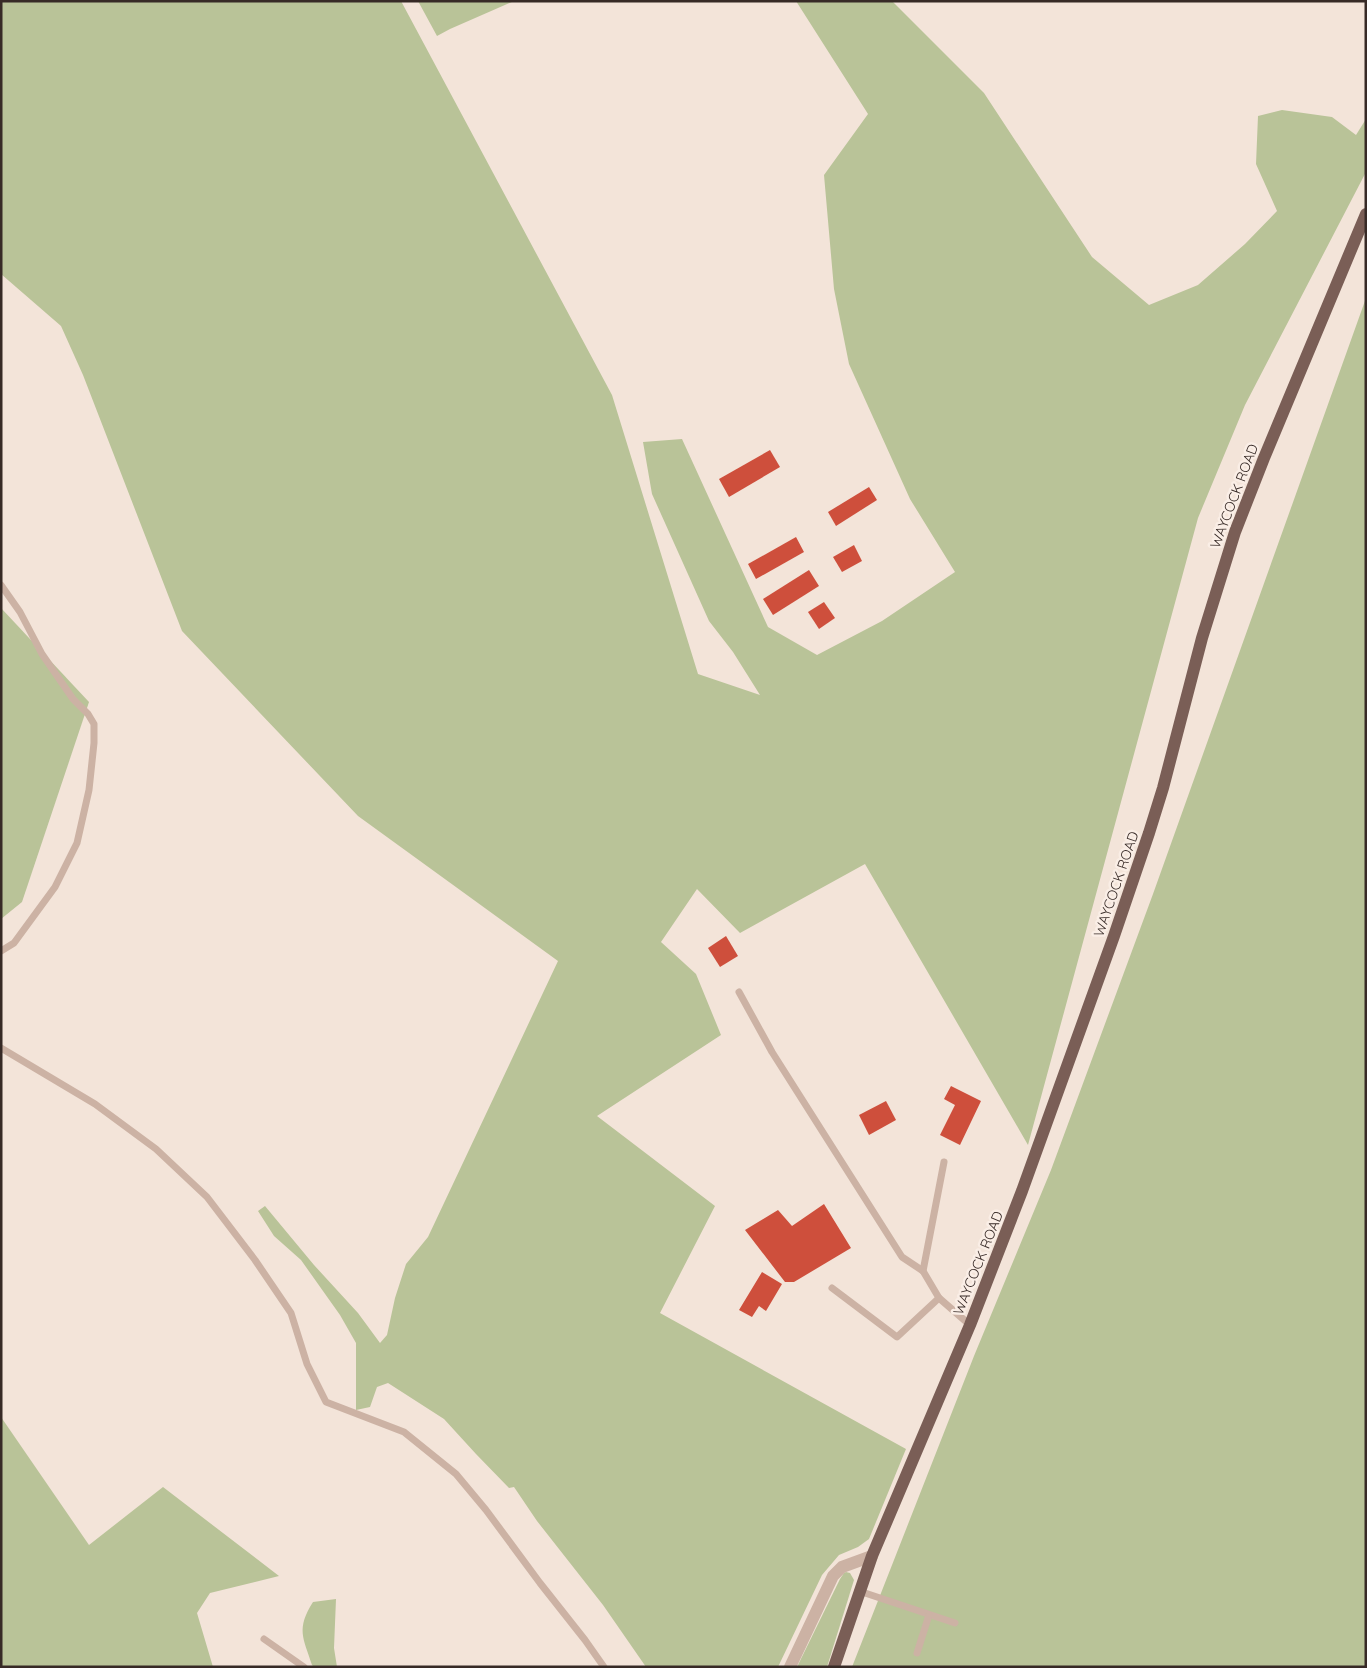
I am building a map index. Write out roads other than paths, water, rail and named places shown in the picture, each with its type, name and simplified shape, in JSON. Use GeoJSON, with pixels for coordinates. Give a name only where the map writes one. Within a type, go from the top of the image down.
{"type":"FeatureCollection","features":[{"type":"Feature","properties":{"kind":"main road","name":"WAYCOCK ROAD"},"geometry":{"type":"LineString","coordinates":[[834,1667],[872,1556],[970,1325],[1022,1191],[1137,870],[1163,788],[1202,638],[1235,532],[1366,214]]}},
{"type":"Feature","properties":{"kind":"street"},"geometry":{"type":"LineString","coordinates":[[790,1667],[834,1576],[842,1567],[872,1556]]}},
{"type":"Feature","properties":{"kind":"lane"},"geometry":{"type":"LineString","coordinates":[[1,585],[20,612],[42,654],[73,699],[88,714],[94,724],[94,743],[89,790],[76,843],[55,887],[14,943],[1,951]]}},
{"type":"Feature","properties":{"kind":"lane"},"geometry":{"type":"LineString","coordinates":[[739,992],[772,1052],[902,1257],[923,1271],[939,1298],[970,1325]]}},
{"type":"Feature","properties":{"kind":"lane"},"geometry":{"type":"LineString","coordinates":[[1,1048],[103,1110],[156,1149],[207,1197],[255,1260],[291,1314],[307,1364],[326,1402],[404,1432],[456,1474],[586,1640],[604,1667]]}},
{"type":"Feature","properties":{"kind":"lane"},"geometry":{"type":"LineString","coordinates":[[923,1271],[944,1162]]}},
{"type":"Feature","properties":{"kind":"lane"},"geometry":{"type":"LineString","coordinates":[[832,1288],[897,1337],[939,1298]]}},
{"type":"Feature","properties":{"kind":"lane"},"geometry":{"type":"LineString","coordinates":[[859,1591],[955,1623]]}},
{"type":"Feature","properties":{"kind":"lane"},"geometry":{"type":"LineString","coordinates":[[917,1653],[929,1615]]}},
{"type":"Feature","properties":{"kind":"lane"},"geometry":{"type":"LineString","coordinates":[[264,1639],[304,1667]]}}]}
